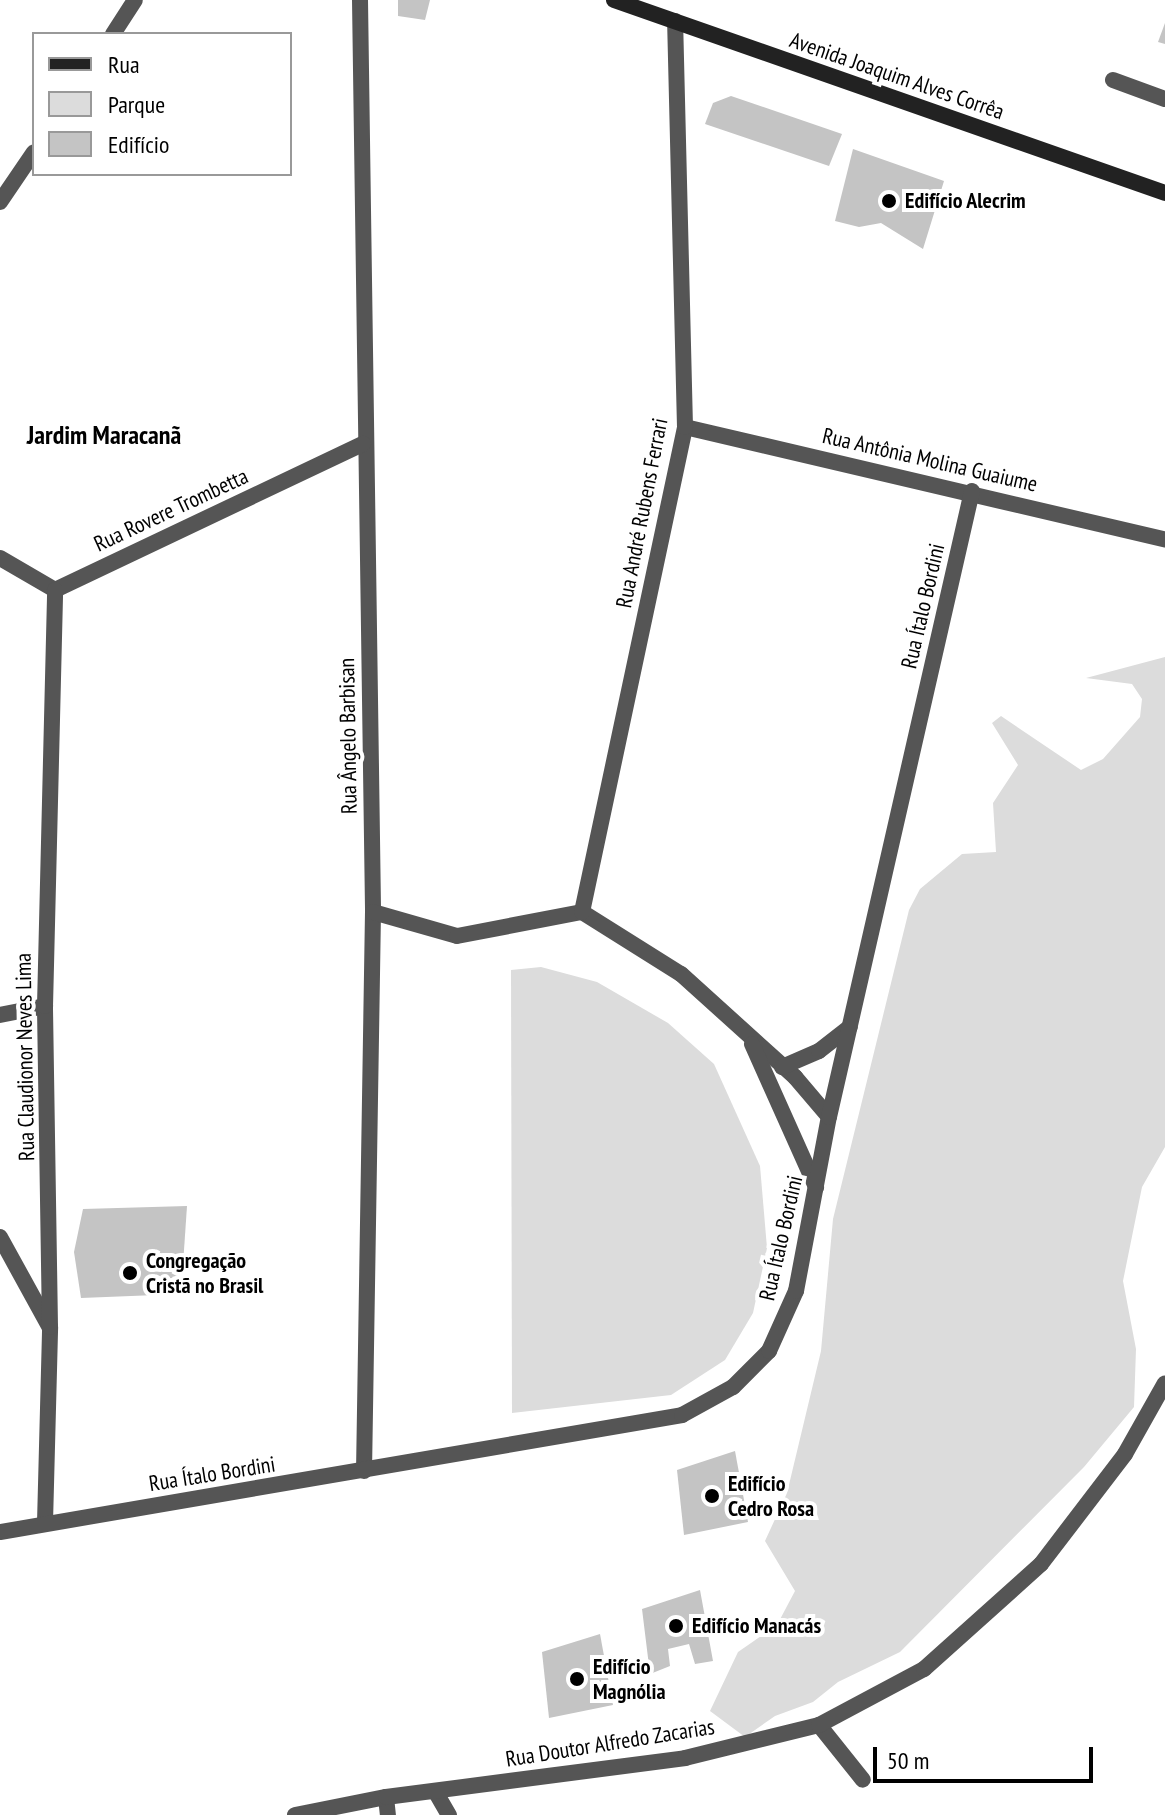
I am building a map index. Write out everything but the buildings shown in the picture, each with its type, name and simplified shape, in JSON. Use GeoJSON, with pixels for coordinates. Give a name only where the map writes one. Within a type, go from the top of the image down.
{"type":"FeatureCollection","features":[{"type":"Feature","properties":{"kind":"main road","name":"Avenida Joaquim Alves Corrêa"},"geometry":{"type":"LineString","coordinates":[[614,0],[1165,193]]}},
{"type":"Feature","properties":{"kind":"street"},"geometry":{"type":"LineString","coordinates":[[114,32],[135,0]]}},
{"type":"Feature","properties":{"kind":"street","name":"Rua Ângelo Barbisan"},"geometry":{"type":"LineString","coordinates":[[360,0],[363,444],[373,912],[364,1471]]}},
{"type":"Feature","properties":{"kind":"street","name":"Rua André Rubens Ferrari"},"geometry":{"type":"LineString","coordinates":[[582,912],[685,427],[675,21]]}},
{"type":"Feature","properties":{"kind":"street"},"geometry":{"type":"LineString","coordinates":[[1113,80],[1165,99]]}},
{"type":"Feature","properties":{"kind":"street"},"geometry":{"type":"LineString","coordinates":[[0,202],[32,155]]}},
{"type":"Feature","properties":{"kind":"street","name":"Rua Antônia Molina Guaiume"},"geometry":{"type":"LineString","coordinates":[[685,427],[972,491],[1165,540]]}},
{"type":"Feature","properties":{"kind":"street","name":"Rua Rovere Trombetta"},"geometry":{"type":"LineString","coordinates":[[55,590],[363,444]]}},
{"type":"Feature","properties":{"kind":"street","name":"Rua Ítalo Bordini"},"geometry":{"type":"LineString","coordinates":[[0,1532],[682,1415],[733,1387],[769,1351],[785,1320],[972,491]]}},
{"type":"Feature","properties":{"kind":"street"},"geometry":{"type":"LineString","coordinates":[[0,558],[55,590]]}},
{"type":"Feature","properties":{"kind":"street","name":"Rua Claudionor Neves Lima"},"geometry":{"type":"LineString","coordinates":[[45,1523],[50,1327],[45,1006],[55,590]]}},
{"type":"Feature","properties":{"kind":"street"},"geometry":{"type":"LineString","coordinates":[[373,912],[457,936],[582,912],[681,974],[751,1043],[782,1067],[829,1117]]}},
{"type":"Feature","properties":{"kind":"street"},"geometry":{"type":"LineString","coordinates":[[0,1015],[45,1006]]}},
{"type":"Feature","properties":{"kind":"street"},"geometry":{"type":"LineString","coordinates":[[782,1067],[819,1051],[850,1027]]}},
{"type":"Feature","properties":{"kind":"street"},"geometry":{"type":"LineString","coordinates":[[751,1043],[816,1187]]}},
{"type":"Feature","properties":{"kind":"street"},"geometry":{"type":"LineString","coordinates":[[0,1237],[50,1327]]}},
{"type":"Feature","properties":{"kind":"street","name":"Rua Doutor Alfredo Zacarias"},"geometry":{"type":"LineString","coordinates":[[295,1815],[386,1797],[685,1758],[819,1725],[924,1669],[1041,1564],[1125,1454],[1165,1383]]}},
{"type":"Feature","properties":{"kind":"street"},"geometry":{"type":"LineString","coordinates":[[819,1725],[863,1780]]}},
{"type":"Feature","properties":{"kind":"street"},"geometry":{"type":"LineString","coordinates":[[435,1791],[449,1815]]}},
{"type":"Feature","properties":{"kind":"street"},"geometry":{"type":"LineString","coordinates":[[386,1797],[388,1815]]}},
{"type":"Feature","properties":{"kind":"green space"},"geometry":{"type":"Polygon","coordinates":[[[1165,657],[1165,1147],[1142,1187],[1123,1281],[1136,1349],[1134,1407],[1084,1467],[900,1652],[838,1682],[813,1702],[775,1716],[745,1737],[710,1711],[738,1652],[777,1625],[795,1591],[765,1541],[787,1493],[821,1351],[833,1219],[909,910],[920,889],[962,854],[996,852],[993,803],[1018,765],[992,723],[1001,716],[1081,770],[1103,759],[1140,717],[1142,699],[1132,684],[1086,678],[1165,657]]]}},
{"type":"Feature","properties":{"kind":"green space"},"geometry":{"type":"Polygon","coordinates":[[[541,967],[597,982],[668,1023],[714,1064],[760,1166],[767,1248],[753,1313],[725,1360],[671,1395],[512,1413],[511,970],[541,967]]]}},
{"type":"Feature","properties":{"kind":"place","name":"Edifício Alecrim"},"geometry":{"type":"Point","coordinates":[889,201]}},
{"type":"Feature","properties":{"kind":"place","name":"Congregação Cristã no Brasil"},"geometry":{"type":"Point","coordinates":[130,1273]}},
{"type":"Feature","properties":{"kind":"place","name":"Edifício Cedro Rosa"},"geometry":{"type":"Point","coordinates":[712,1496]}},
{"type":"Feature","properties":{"kind":"place","name":"Edifício Manacás"},"geometry":{"type":"Point","coordinates":[676,1626]}},
{"type":"Feature","properties":{"kind":"place","name":"Edifício Magnólia"},"geometry":{"type":"Point","coordinates":[577,1679]}},
{"type":"Feature","properties":{"kind":"district","name":"Jardim Maracanã"},"geometry":{"type":"Point","coordinates":[104,435]}}]}
